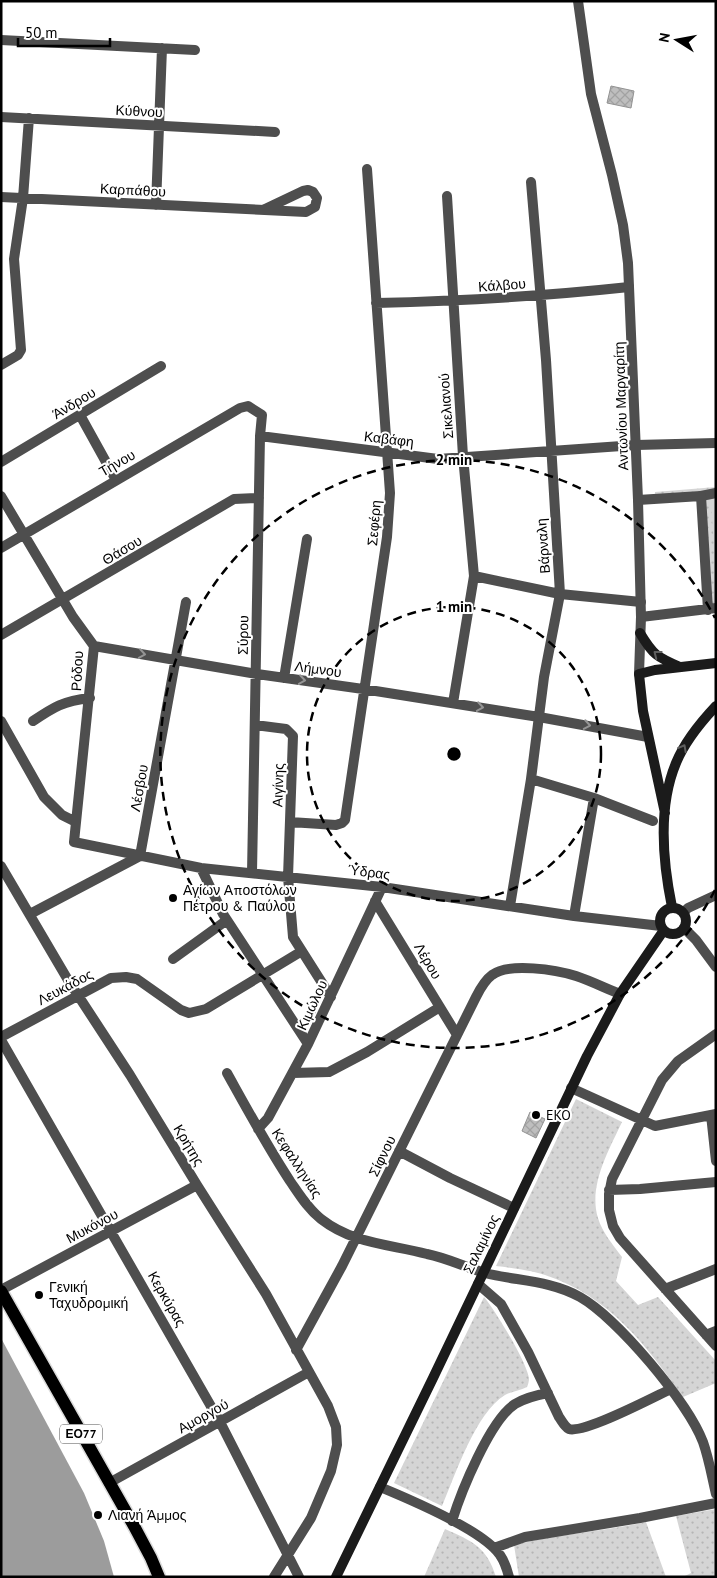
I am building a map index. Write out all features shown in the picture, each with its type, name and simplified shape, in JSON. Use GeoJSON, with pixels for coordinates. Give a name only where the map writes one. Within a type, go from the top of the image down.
{"type":"FeatureCollection","features":[{"type":"Feature","properties":{"kind":"main road"},"geometry":{"type":"LineString","coordinates":[[640,633],[653,652],[666,661],[681,667]]}},
{"type":"Feature","properties":{"kind":"main road"},"geometry":{"type":"LineString","coordinates":[[639,674],[655,670],[715,664]]}},
{"type":"Feature","properties":{"kind":"main road","name":"Αντωνίου Μαργαρίτη"},"geometry":{"type":"LineString","coordinates":[[639,674],[643,711],[665,813]]}},
{"type":"Feature","properties":{"kind":"main road"},"geometry":{"type":"LineString","coordinates":[[672,907],[666,875],[665,813],[675,764],[687,741],[716,706]]}},
{"type":"Feature","properties":{"kind":"main road"},"geometry":{"type":"LineString","coordinates":[[656,766],[667,768],[675,764]]}},
{"type":"Feature","properties":{"kind":"main road"},"geometry":{"type":"LineString","coordinates":[[668,908],[680,909],[684,912],[687,920],[684,928],[677,934],[672,934],[662,928],[660,918],[668,908]]}},
{"type":"Feature","properties":{"kind":"main road","name":"Σαλαμίνος"},"geometry":{"type":"LineString","coordinates":[[336,1577],[571,1088],[620,994],[662,928]]}},
{"type":"Feature","properties":{"kind":"main road","name":"ΕΟ77"},"geometry":{"type":"LineString","coordinates":[[1,1291],[134,1526],[159,1577]]}},
{"type":"Feature","properties":{"kind":"street","name":"Αντωνίου Μαργαρίτη"},"geometry":{"type":"LineString","coordinates":[[578,1],[590,94],[612,175],[623,225],[628,263],[641,602],[639,674]]}},
{"type":"Feature","properties":{"kind":"street"},"geometry":{"type":"LineString","coordinates":[[1,40],[195,50]]}},
{"type":"Feature","properties":{"kind":"street"},"geometry":{"type":"LineString","coordinates":[[156,205],[162,48]]}},
{"type":"Feature","properties":{"kind":"street","name":"Κύθνου"},"geometry":{"type":"LineString","coordinates":[[1,117],[275,132]]}},
{"type":"Feature","properties":{"kind":"street"},"geometry":{"type":"LineString","coordinates":[[1,365],[18,355],[21,350],[14,259],[23,198],[29,118]]}},
{"type":"Feature","properties":{"kind":"street","name":"Σεφέρη"},"geometry":{"type":"LineString","coordinates":[[290,822],[336,826],[344,821],[387,537],[390,500],[367,170]]}},
{"type":"Feature","properties":{"kind":"street","name":"Βάρναλη"},"geometry":{"type":"LineString","coordinates":[[510,906],[560,594],[546,360],[531,182]]}},
{"type":"Feature","properties":{"kind":"street","name":"Καρπάθου"},"geometry":{"type":"LineString","coordinates":[[1,197],[156,205],[263,210],[308,212],[316,207],[317,198],[313,192],[304,190],[263,210]]}},
{"type":"Feature","properties":{"kind":"street","name":"Σικελιανού"},"geometry":{"type":"LineString","coordinates":[[447,196],[463,456],[474,576],[452,703]]}},
{"type":"Feature","properties":{"kind":"street","name":"Κάλβου"},"geometry":{"type":"LineString","coordinates":[[376,303],[454,302],[629,287]]}},
{"type":"Feature","properties":{"kind":"street","name":"Άνδρου"},"geometry":{"type":"LineString","coordinates":[[1,462],[161,366]]}},
{"type":"Feature","properties":{"kind":"street","name":"Σύρου"},"geometry":{"type":"LineString","coordinates":[[248,406],[262,415],[260,436],[252,873]]}},
{"type":"Feature","properties":{"kind":"street","name":"Τήνου"},"geometry":{"type":"LineString","coordinates":[[1,548],[240,408],[248,406]]}},
{"type":"Feature","properties":{"kind":"street"},"geometry":{"type":"LineString","coordinates":[[80,415],[116,480]]}},
{"type":"Feature","properties":{"kind":"street","name":"Καβάφη"},"geometry":{"type":"LineString","coordinates":[[260,436],[438,458],[636,446],[716,444]]}},
{"type":"Feature","properties":{"kind":"street"},"geometry":{"type":"LineString","coordinates":[[638,500],[701,496],[716,493]]}},
{"type":"Feature","properties":{"kind":"street","name":"Ρόδου"},"geometry":{"type":"LineString","coordinates":[[1,496],[63,600],[94,646],[74,842]]}},
{"type":"Feature","properties":{"kind":"street"},"geometry":{"type":"LineString","coordinates":[[641,617],[712,609],[701,496]]}},
{"type":"Feature","properties":{"kind":"street","name":"Θάσου"},"geometry":{"type":"LineString","coordinates":[[1,635],[234,499],[259,498]]}},
{"type":"Feature","properties":{"kind":"street"},"geometry":{"type":"LineString","coordinates":[[284,678],[307,539]]}},
{"type":"Feature","properties":{"kind":"street"},"geometry":{"type":"LineString","coordinates":[[474,576],[560,594],[641,602]]}},
{"type":"Feature","properties":{"kind":"street","name":"Λέσβου"},"geometry":{"type":"LineString","coordinates":[[140,856],[186,602]]}},
{"type":"Feature","properties":{"kind":"street","name":"Λήμνου"},"geometry":{"type":"LineString","coordinates":[[94,646],[256,674],[452,703],[648,736]]}},
{"type":"Feature","properties":{"kind":"street"},"geometry":{"type":"LineString","coordinates":[[33,721],[59,704],[90,698]]}},
{"type":"Feature","properties":{"kind":"street"},"geometry":{"type":"LineString","coordinates":[[1,721],[44,797],[62,815],[76,822]]}},
{"type":"Feature","properties":{"kind":"street","name":"Αιγίνης"},"geometry":{"type":"LineString","coordinates":[[255,725],[284,728],[292,734],[288,877],[293,937],[331,997]]}},
{"type":"Feature","properties":{"kind":"street"},"geometry":{"type":"LineString","coordinates":[[531,779],[594,798],[653,821]]}},
{"type":"Feature","properties":{"kind":"street"},"geometry":{"type":"LineString","coordinates":[[574,916],[594,798]]}},
{"type":"Feature","properties":{"kind":"street","name":"Ύδρας"},"geometry":{"type":"LineString","coordinates":[[74,842],[201,868],[382,887],[662,928]]}},
{"type":"Feature","properties":{"kind":"street"},"geometry":{"type":"LineString","coordinates":[[30,914],[140,856]]}},
{"type":"Feature","properties":{"kind":"street","name":"Κρήτης"},"geometry":{"type":"LineString","coordinates":[[1,866],[68,980],[130,1075],[266,1294],[328,1406],[336,1427],[337,1445],[331,1471],[311,1518],[288,1554]]}},
{"type":"Feature","properties":{"kind":"street"},"geometry":{"type":"LineString","coordinates":[[201,868],[227,920],[308,1044]]}},
{"type":"Feature","properties":{"kind":"street","name":"Κιμώλου"},"geometry":{"type":"LineString","coordinates":[[258,1129],[268,1118],[308,1044],[382,887]]}},
{"type":"Feature","properties":{"kind":"street"},"geometry":{"type":"LineString","coordinates":[[684,912],[688,908],[716,895]]}},
{"type":"Feature","properties":{"kind":"street","name":"Λέρου"},"geometry":{"type":"LineString","coordinates":[[376,901],[457,1034]]}},
{"type":"Feature","properties":{"kind":"street"},"geometry":{"type":"LineString","coordinates":[[173,959],[227,920]]}},
{"type":"Feature","properties":{"kind":"street"},"geometry":{"type":"LineString","coordinates":[[684,928],[696,940],[716,967]]}},
{"type":"Feature","properties":{"kind":"street","name":"Λευκάδος"},"geometry":{"type":"LineString","coordinates":[[1,1039],[111,978],[137,979],[181,1010],[189,1013],[206,1009],[302,951]]}},
{"type":"Feature","properties":{"kind":"street","name":"Σίφνου"},"geometry":{"type":"LineString","coordinates":[[296,1350],[356,1239],[457,1034],[485,982],[493,974],[503,970],[545,970],[575,976],[620,994]]}},
{"type":"Feature","properties":{"kind":"street"},"geometry":{"type":"LineString","coordinates":[[292,1073],[329,1072],[367,1052],[440,1007]]}},
{"type":"Feature","properties":{"kind":"street"},"geometry":{"type":"LineString","coordinates":[[716,1034],[673,1065],[658,1086],[612,1179],[609,1190],[609,1210],[617,1233],[666,1289],[711,1333],[716,1346]]}},
{"type":"Feature","properties":{"kind":"street","name":"Κερκύρας"},"geometry":{"type":"LineString","coordinates":[[1,1039],[220,1422],[299,1577]]}},
{"type":"Feature","properties":{"kind":"street","name":"Κεφαλληνίας"},"geometry":{"type":"LineString","coordinates":[[227,1073],[279,1164],[312,1211],[321,1220],[356,1239],[428,1254],[484,1272],[555,1286],[580,1297],[602,1313],[627,1338],[694,1422],[703,1442],[716,1494]]}},
{"type":"Feature","properties":{"kind":"street"},"geometry":{"type":"LineString","coordinates":[[571,1088],[640,1121],[655,1126],[713,1115],[716,1161]]}},
{"type":"Feature","properties":{"kind":"street"},"geometry":{"type":"LineString","coordinates":[[399,1151],[514,1208]]}},
{"type":"Feature","properties":{"kind":"street"},"geometry":{"type":"LineString","coordinates":[[609,1190],[716,1182]]}},
{"type":"Feature","properties":{"kind":"street","name":"Μυκόνου"},"geometry":{"type":"LineString","coordinates":[[1,1291],[197,1185]]}},
{"type":"Feature","properties":{"kind":"street"},"geometry":{"type":"LineString","coordinates":[[666,1289],[716,1269]]}},
{"type":"Feature","properties":{"kind":"street"},"geometry":{"type":"LineString","coordinates":[[478,1284],[501,1304],[528,1352],[564,1425],[570,1429],[588,1427],[670,1390]]}},
{"type":"Feature","properties":{"kind":"street","name":"Αμοργού"},"geometry":{"type":"LineString","coordinates":[[109,1483],[309,1372]]}},
{"type":"Feature","properties":{"kind":"street"},"geometry":{"type":"LineString","coordinates":[[452,1521],[477,1459],[505,1413],[514,1404],[548,1392]]}},
{"type":"Feature","properties":{"kind":"street"},"geometry":{"type":"LineString","coordinates":[[380,1487],[405,1497],[484,1539],[500,1555],[509,1577]]}},
{"type":"Feature","properties":{"kind":"street"},"geometry":{"type":"LineString","coordinates":[[494,1548],[525,1537],[716,1504]]}},
{"type":"Feature","properties":{"kind":"street"},"geometry":{"type":"LineString","coordinates":[[274,1577],[288,1554]]}},
{"type":"Feature","properties":{"kind":"shaded area"},"geometry":{"type":"Polygon","coordinates":[[[716,487],[716,608],[708,610],[701,497],[655,499],[655,492],[716,487]]]}},
{"type":"Feature","properties":{"kind":"shaded area"},"geometry":{"type":"Polygon","coordinates":[[[711,501],[716,501],[716,577],[711,501]]]}},
{"type":"Feature","properties":{"kind":"shaded area"},"geometry":{"type":"Polygon","coordinates":[[[576,1099],[622,1122],[601,1168],[596,1193],[598,1218],[602,1228],[622,1257],[616,1281],[638,1305],[658,1297],[716,1361],[716,1383],[683,1397],[640,1341],[607,1309],[568,1284],[545,1275],[527,1270],[496,1266],[576,1099]]]}},
{"type":"Feature","properties":{"kind":"shaded area"},"geometry":{"type":"Polygon","coordinates":[[[484,1297],[517,1350],[527,1372],[529,1382],[527,1387],[505,1395],[494,1403],[485,1415],[468,1445],[442,1506],[394,1483],[484,1297]]]}},
{"type":"Feature","properties":{"kind":"shaded area"},"geometry":{"type":"Polygon","coordinates":[[[1,1338],[84,1493],[104,1541],[114,1577],[1,1577],[1,1338]]]}},
{"type":"Feature","properties":{"kind":"shaded area"},"geometry":{"type":"Polygon","coordinates":[[[716,1509],[716,1577],[683,1577],[691,1573],[676,1516],[716,1509]]]}},
{"type":"Feature","properties":{"kind":"shaded area"},"geometry":{"type":"Polygon","coordinates":[[[646,1522],[666,1577],[519,1577],[514,1545],[646,1522]]]}},
{"type":"Feature","properties":{"kind":"shaded area"},"geometry":{"type":"Polygon","coordinates":[[[445,1529],[477,1546],[488,1559],[496,1577],[424,1577],[445,1529]]]}},
{"type":"Feature","properties":{"kind":"building"},"geometry":{"type":"Polygon","coordinates":[[[611,86],[634,91],[631,108],[607,103],[611,86]]]}},
{"type":"Feature","properties":{"kind":"building"},"geometry":{"type":"Polygon","coordinates":[[[530,1112],[545,1119],[536,1138],[522,1131],[530,1112]]]}},
{"type":"Feature","properties":{"kind":"place","name":"Αγίων Αποστόλων Πέτρου & Παύλου"},"geometry":{"type":"Point","coordinates":[173,898]}},
{"type":"Feature","properties":{"kind":"place","name":"EKO"},"geometry":{"type":"Point","coordinates":[536,1115]}},
{"type":"Feature","properties":{"kind":"place","name":"Γενική Ταχυδρομική"},"geometry":{"type":"Point","coordinates":[39,1295]}},
{"type":"Feature","properties":{"kind":"place","name":"Λιανή Άμμος"},"geometry":{"type":"Point","coordinates":[98,1515]}}]}
